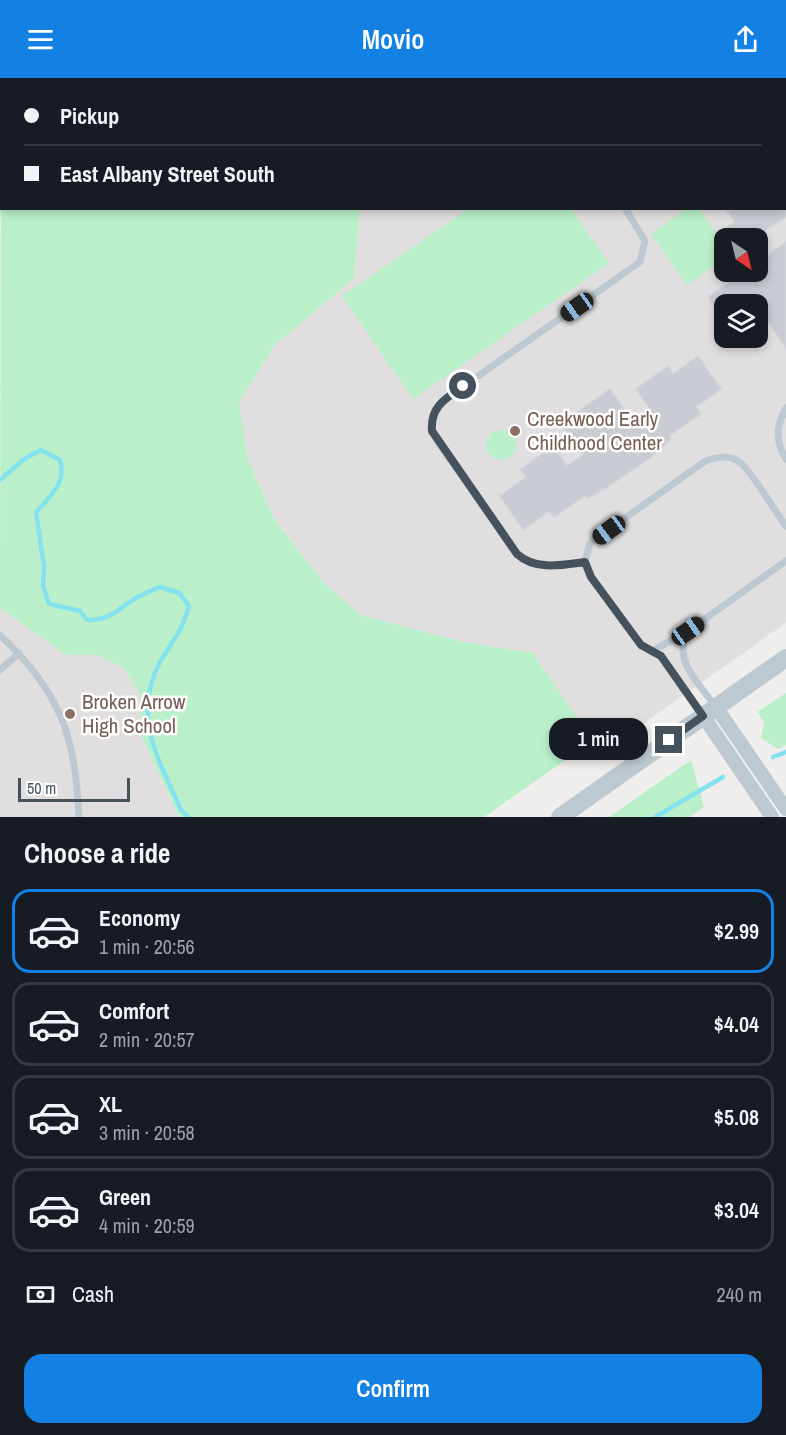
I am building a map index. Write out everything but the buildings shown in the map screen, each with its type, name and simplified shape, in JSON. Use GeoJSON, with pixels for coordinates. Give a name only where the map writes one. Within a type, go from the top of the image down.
{"type":"FeatureCollection","features":[{"type":"Feature","properties":{"kind":"street"},"geometry":{"type":"LineString","coordinates":[[560,817],[786,658]]}},
{"type":"Feature","properties":{"kind":"street"},"geometry":{"type":"LineString","coordinates":[[709,712],[786,809]]}},
{"type":"Feature","properties":{"kind":"street"},"geometry":{"type":"LineString","coordinates":[[709,712],[772,817]]}},
{"type":"Feature","properties":{"kind":"lane"},"geometry":{"type":"LineString","coordinates":[[585,562],[549,566],[523,559],[438,441],[432,431],[431,422],[433,413],[444,400],[640,262],[645,241],[626,210]]}},
{"type":"Feature","properties":{"kind":"lane"},"geometry":{"type":"LineString","coordinates":[[786,408],[778,429],[778,440],[786,459]]}},
{"type":"Feature","properties":{"kind":"lane"},"geometry":{"type":"LineString","coordinates":[[709,712],[661,656],[641,645],[591,577],[585,562],[590,543],[704,462],[713,458],[727,457],[740,462],[786,526]]}},
{"type":"Feature","properties":{"kind":"lane"},"geometry":{"type":"LineString","coordinates":[[652,651],[688,631],[786,561]]}},
{"type":"Feature","properties":{"kind":"lane"},"geometry":{"type":"LineString","coordinates":[[688,631],[682,641],[682,657],[709,712]]}},
{"type":"Feature","properties":{"kind":"lane"},"geometry":{"type":"LineString","coordinates":[[0,635],[19,653],[44,684],[64,725],[75,766],[79,817]]}},
{"type":"Feature","properties":{"kind":"lane"},"geometry":{"type":"LineString","coordinates":[[0,670],[19,653]]}},
{"type":"Feature","properties":{"kind":"shaded area","name":"Creekwood Early Childhood Center"},"geometry":{"type":"Polygon","coordinates":[[[360,210],[786,210],[786,623],[601,753],[533,653],[464,642],[360,615],[324,583],[275,519],[248,460],[238,403],[274,346],[354,278],[360,210]]]}},
{"type":"Feature","properties":{"kind":"shaded area","name":"Broken Arrow High School"},"geometry":{"type":"Polygon","coordinates":[[[0,608],[66,655],[97,655],[124,668],[140,696],[140,733],[179,817],[0,817],[0,608]]]}},
{"type":"Feature","properties":{"kind":"green space"},"geometry":{"type":"Polygon","coordinates":[[[1,210],[360,210],[354,278],[274,346],[239,402],[248,460],[275,520],[324,583],[360,615],[464,642],[533,653],[593,741],[484,817],[179,817],[140,733],[140,696],[124,668],[97,655],[66,655],[0,608],[1,210]]]}},
{"type":"Feature","properties":{"kind":"green space"},"geometry":{"type":"Polygon","coordinates":[[[467,210],[572,210],[609,263],[413,399],[342,296],[467,210]]]}},
{"type":"Feature","properties":{"kind":"green space"},"geometry":{"type":"Polygon","coordinates":[[[685,210],[700,210],[714,231],[714,265],[687,285],[651,234],[685,210]]]}},
{"type":"Feature","properties":{"kind":"green space"},"geometry":{"type":"Polygon","coordinates":[[[501,430],[512,434],[516,445],[512,456],[501,460],[490,456],[486,445],[490,434],[501,430]]]}},
{"type":"Feature","properties":{"kind":"green space"},"geometry":{"type":"Polygon","coordinates":[[[786,693],[786,745],[778,749],[761,738],[764,722],[757,712],[786,693]]]}},
{"type":"Feature","properties":{"kind":"green space"},"geometry":{"type":"Polygon","coordinates":[[[691,760],[704,807],[690,817],[609,817],[691,760]]]}},
{"type":"Feature","properties":{"kind":"waterway"},"geometry":{"type":"LineString","coordinates":[[0,480],[24,459],[41,450],[60,460],[62,468],[56,489],[36,512],[44,566],[43,586],[49,604],[80,611],[87,620],[103,618],[160,587],[179,593],[189,606],[180,629],[160,662],[148,701],[151,738],[181,810],[188,817]]}},
{"type":"Feature","properties":{"kind":"waterway"},"geometry":{"type":"LineString","coordinates":[[773,757],[786,752]]}},
{"type":"Feature","properties":{"kind":"waterway"},"geometry":{"type":"LineString","coordinates":[[655,817],[723,777]]}},
{"type":"Feature","properties":{"kind":"place","name":"Creekwood Early Childhood Center"},"geometry":{"type":"Point","coordinates":[515,431]}},
{"type":"Feature","properties":{"kind":"place","name":"Broken Arrow High School"},"geometry":{"type":"Point","coordinates":[70,714]}},
{"type":"Feature","properties":{"kind":"route"},"geometry":{"type":"LineString","coordinates":[[463,386],[438,405],[433,413],[432,431],[517,554],[540,566],[585,562],[591,577],[641,645],[661,656],[703,716],[669,740]]}}]}
